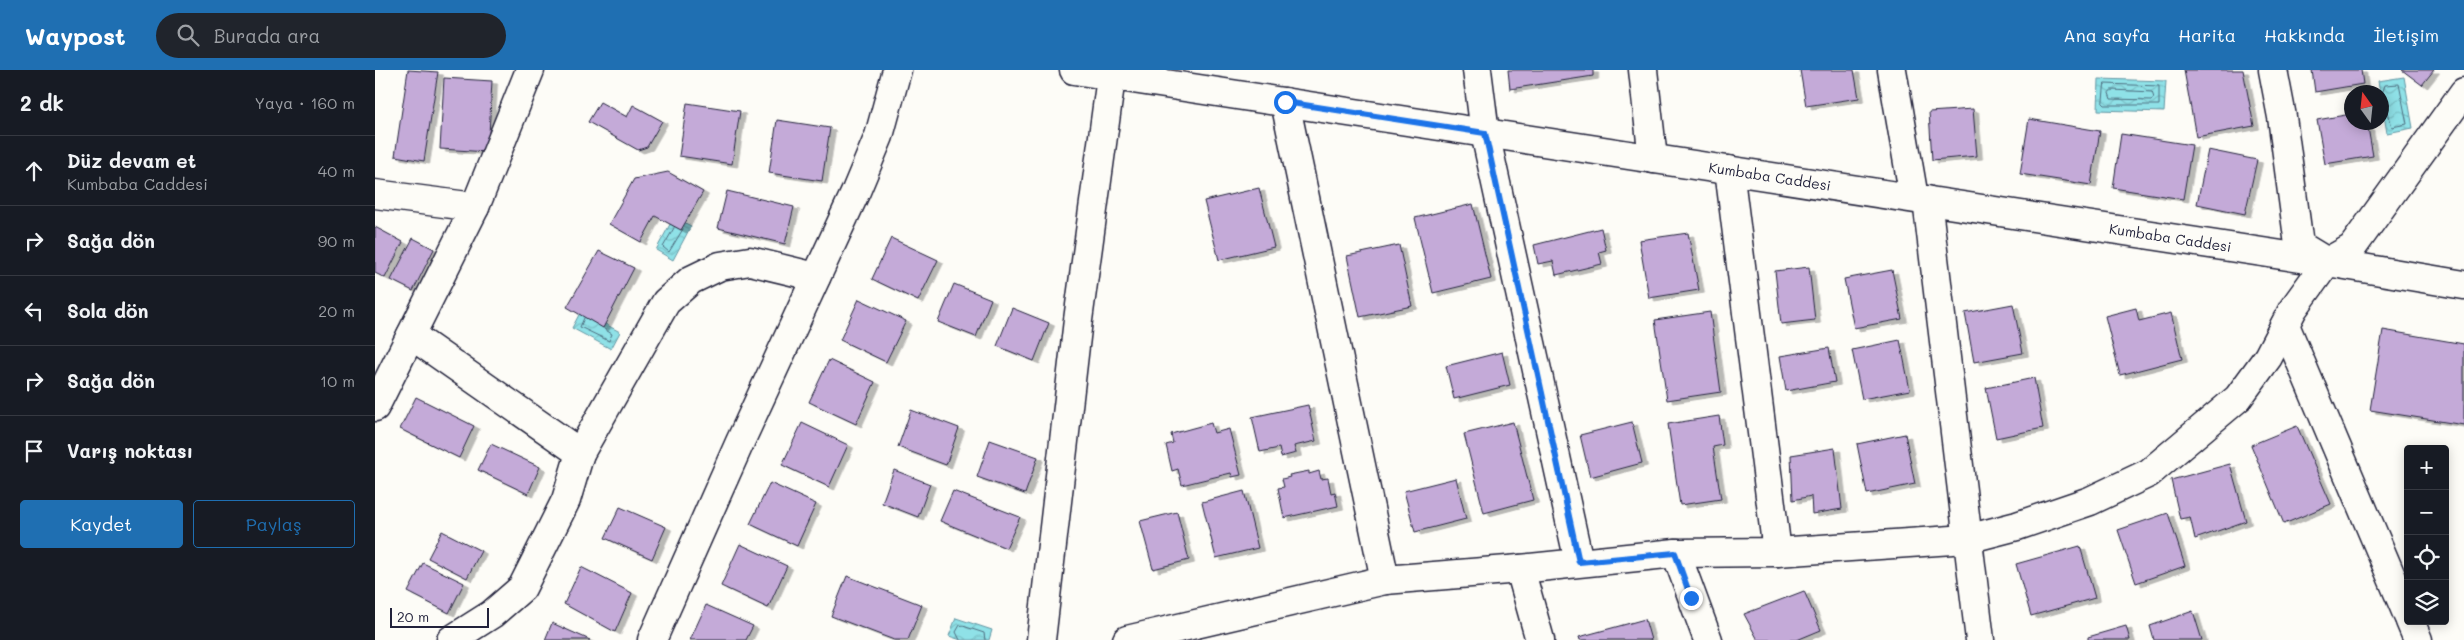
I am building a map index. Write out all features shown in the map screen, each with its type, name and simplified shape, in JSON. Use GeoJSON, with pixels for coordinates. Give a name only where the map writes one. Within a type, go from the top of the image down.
{"type":"FeatureCollection","features":[{"type":"Feature","properties":{"kind":"street"},"geometry":{"type":"LineString","coordinates":[[375,407],[475,207],[530,70]]}},
{"type":"Feature","properties":{"kind":"street"},"geometry":{"type":"LineString","coordinates":[[652,640],[856,191],[879,136],[897,70]]}},
{"type":"Feature","properties":{"kind":"street","name":"Kumbaba Caddesi"},"geometry":{"type":"LineString","coordinates":[[1075,70],[1111,73],[1285,102],[2327,262],[2464,285]]}},
{"type":"Feature","properties":{"kind":"street"},"geometry":{"type":"LineString","coordinates":[[1477,70],[1485,133],[1579,562]]}},
{"type":"Feature","properties":{"kind":"street"},"geometry":{"type":"LineString","coordinates":[[1643,70],[1653,159]]}},
{"type":"Feature","properties":{"kind":"street"},"geometry":{"type":"LineString","coordinates":[[1892,70],[1921,199],[1980,640]]}},
{"type":"Feature","properties":{"kind":"street"},"geometry":{"type":"LineString","coordinates":[[2273,70],[2282,117],[2299,245],[2327,262]]}},
{"type":"Feature","properties":{"kind":"street"},"geometry":{"type":"LineString","coordinates":[[1041,640],[1078,320],[1111,73]]}},
{"type":"Feature","properties":{"kind":"street"},"geometry":{"type":"LineString","coordinates":[[1127,640],[1385,580],[1520,569],[1675,553],[1777,552],[1967,539],[2017,526],[2091,501],[2149,473],[2238,398],[2268,357],[2293,309],[2327,262],[2351,248],[2464,92]]}},
{"type":"Feature","properties":{"kind":"street"},"geometry":{"type":"LineString","coordinates":[[1285,102],[1385,580]]}},
{"type":"Feature","properties":{"kind":"street"},"geometry":{"type":"LineString","coordinates":[[1729,170],[1777,552]]}},
{"type":"Feature","properties":{"kind":"street"},"geometry":{"type":"LineString","coordinates":[[375,194],[475,207]]}},
{"type":"Feature","properties":{"kind":"street"},"geometry":{"type":"LineString","coordinates":[[451,640],[492,614],[522,588],[566,500],[580,453],[667,302],[691,280],[720,266],[750,262],[816,277]]}},
{"type":"Feature","properties":{"kind":"street"},"geometry":{"type":"LineString","coordinates":[[2285,325],[2404,607]]}},
{"type":"Feature","properties":{"kind":"street"},"geometry":{"type":"LineString","coordinates":[[411,335],[580,453]]}},
{"type":"Feature","properties":{"kind":"street"},"geometry":{"type":"LineString","coordinates":[[1675,553],[1708,640]]}},
{"type":"Feature","properties":{"kind":"street"},"geometry":{"type":"LineString","coordinates":[[1520,569],[1540,640]]}},
{"type":"Feature","properties":{"kind":"street"},"geometry":{"type":"LineString","coordinates":[[2412,625],[2418,640]]}},
{"type":"Feature","properties":{"kind":"water"},"geometry":{"type":"Polygon","coordinates":[[[2404,77],[2413,128],[2387,133],[2386,130],[2389,130],[2389,85],[2379,85],[2378,81],[2404,77]]]}},
{"type":"Feature","properties":{"kind":"water"},"geometry":{"type":"Polygon","coordinates":[[[2099,79],[2166,81],[2164,112],[2098,110],[2099,79]]]}},
{"type":"Feature","properties":{"kind":"water"},"geometry":{"type":"Polygon","coordinates":[[[674,217],[691,226],[673,260],[656,250],[674,217]]]}},
{"type":"Feature","properties":{"kind":"water"},"geometry":{"type":"Polygon","coordinates":[[[581,311],[620,332],[611,349],[572,328],[581,311]]]}},
{"type":"Feature","properties":{"kind":"water"},"geometry":{"type":"Polygon","coordinates":[[[956,618],[992,630],[989,640],[961,640],[949,636],[956,618]]]}},
{"type":"Feature","properties":{"kind":"building"},"geometry":{"type":"Polygon","coordinates":[[[408,70],[438,72],[424,161],[395,156],[408,70]]]}},
{"type":"Feature","properties":{"kind":"building"},"geometry":{"type":"Polygon","coordinates":[[[1508,70],[1593,70],[1593,76],[1510,89],[1508,70]]]}},
{"type":"Feature","properties":{"kind":"building"},"geometry":{"type":"Polygon","coordinates":[[[1800,70],[1854,70],[1859,98],[1806,106],[1800,70]]]}},
{"type":"Feature","properties":{"kind":"building"},"geometry":{"type":"Polygon","coordinates":[[[2184,70],[2243,70],[2254,126],[2196,137],[2184,70]]]}},
{"type":"Feature","properties":{"kind":"building"},"geometry":{"type":"Polygon","coordinates":[[[2312,70],[2361,70],[2363,84],[2344,85],[2344,87],[2315,92],[2312,70]]]}},
{"type":"Feature","properties":{"kind":"building"},"geometry":{"type":"Polygon","coordinates":[[[2402,70],[2434,70],[2422,85],[2402,70]]]}},
{"type":"Feature","properties":{"kind":"building"},"geometry":{"type":"Polygon","coordinates":[[[444,78],[492,81],[488,152],[440,149],[444,78]]]}},
{"type":"Feature","properties":{"kind":"building"},"geometry":{"type":"Polygon","coordinates":[[[600,102],[627,117],[633,105],[662,121],[647,147],[638,150],[588,122],[600,102]]]}},
{"type":"Feature","properties":{"kind":"building"},"geometry":{"type":"Polygon","coordinates":[[[687,103],[740,111],[732,164],[679,156],[687,103]]]}},
{"type":"Feature","properties":{"kind":"building"},"geometry":{"type":"Polygon","coordinates":[[[1973,109],[1977,156],[1932,160],[1929,112],[1973,109]]]}},
{"type":"Feature","properties":{"kind":"building"},"geometry":{"type":"Polygon","coordinates":[[[2344,115],[2344,130],[2368,130],[2373,156],[2325,164],[2317,120],[2344,115]]]}},
{"type":"Feature","properties":{"kind":"building"},"geometry":{"type":"Polygon","coordinates":[[[2029,119],[2100,131],[2091,185],[2020,174],[2029,119]]]}},
{"type":"Feature","properties":{"kind":"building"},"geometry":{"type":"Polygon","coordinates":[[[777,120],[830,128],[822,181],[769,173],[777,120]]]}},
{"type":"Feature","properties":{"kind":"building"},"geometry":{"type":"Polygon","coordinates":[[[2121,134],[2192,145],[2183,199],[2113,188],[2121,134]]]}},
{"type":"Feature","properties":{"kind":"building"},"geometry":{"type":"Polygon","coordinates":[[[2208,150],[2257,160],[2245,214],[2197,204],[2208,150]]]}},
{"type":"Feature","properties":{"kind":"building"},"geometry":{"type":"Polygon","coordinates":[[[668,172],[703,192],[681,230],[655,216],[641,242],[609,224],[634,179],[668,172]]]}},
{"type":"Feature","properties":{"kind":"building"},"geometry":{"type":"Polygon","coordinates":[[[1259,188],[1274,247],[1219,260],[1204,201],[1259,188]]]}},
{"type":"Feature","properties":{"kind":"building"},"geometry":{"type":"Polygon","coordinates":[[[727,191],[794,207],[785,244],[718,228],[727,191]]]}},
{"type":"Feature","properties":{"kind":"building"},"geometry":{"type":"Polygon","coordinates":[[[1473,204],[1491,279],[1433,293],[1415,218],[1473,204]]]}},
{"type":"Feature","properties":{"kind":"building"},"geometry":{"type":"Polygon","coordinates":[[[375,227],[403,242],[385,278],[375,273],[375,227]]]}},
{"type":"Feature","properties":{"kind":"building"},"geometry":{"type":"Polygon","coordinates":[[[1601,228],[1606,250],[1599,252],[1602,264],[1556,275],[1553,261],[1538,264],[1534,245],[1601,228]]]}},
{"type":"Feature","properties":{"kind":"building"},"geometry":{"type":"Polygon","coordinates":[[[1688,233],[1699,290],[1649,298],[1639,240],[1688,233]]]}},
{"type":"Feature","properties":{"kind":"building"},"geometry":{"type":"Polygon","coordinates":[[[413,238],[434,249],[413,291],[391,280],[413,238]]]}},
{"type":"Feature","properties":{"kind":"building"},"geometry":{"type":"Polygon","coordinates":[[[891,238],[938,260],[918,301],[872,279],[891,238]]]}},
{"type":"Feature","properties":{"kind":"building"},"geometry":{"type":"Polygon","coordinates":[[[1399,245],[1412,306],[1360,317],[1347,256],[1399,245]]]}},
{"type":"Feature","properties":{"kind":"building"},"geometry":{"type":"Polygon","coordinates":[[[599,251],[634,268],[603,328],[567,307],[599,251]]]}},
{"type":"Feature","properties":{"kind":"building"},"geometry":{"type":"Polygon","coordinates":[[[1809,267],[1815,320],[1781,324],[1775,271],[1809,267]]]}},
{"type":"Feature","properties":{"kind":"building"},"geometry":{"type":"Polygon","coordinates":[[[1892,270],[1902,319],[1854,328],[1844,279],[1892,270]]]}},
{"type":"Feature","properties":{"kind":"building"},"geometry":{"type":"Polygon","coordinates":[[[954,284],[991,299],[976,337],[938,322],[954,284]]]}},
{"type":"Feature","properties":{"kind":"building"},"geometry":{"type":"Polygon","coordinates":[[[859,299],[906,321],[886,362],[840,340],[859,299]]]}},
{"type":"Feature","properties":{"kind":"building"},"geometry":{"type":"Polygon","coordinates":[[[2013,304],[2023,353],[1974,362],[1965,313],[2013,304]]]}},
{"type":"Feature","properties":{"kind":"building"},"geometry":{"type":"Polygon","coordinates":[[[1012,308],[1049,323],[1034,361],[997,346],[1012,308]]]}},
{"type":"Feature","properties":{"kind":"building"},"geometry":{"type":"Polygon","coordinates":[[[2136,308],[2139,321],[2171,313],[2182,359],[2120,375],[2105,316],[2136,308]]]}},
{"type":"Feature","properties":{"kind":"building"},"geometry":{"type":"Polygon","coordinates":[[[1710,312],[1721,392],[1667,400],[1655,320],[1710,312]]]}},
{"type":"Feature","properties":{"kind":"building"},"geometry":{"type":"Polygon","coordinates":[[[2383,330],[2464,344],[2464,425],[2370,410],[2383,330]]]}},
{"type":"Feature","properties":{"kind":"building"},"geometry":{"type":"Polygon","coordinates":[[[1900,340],[1910,390],[1862,399],[1852,350],[1900,340]]]}},
{"type":"Feature","properties":{"kind":"building"},"geometry":{"type":"Polygon","coordinates":[[[1829,348],[1835,382],[1786,391],[1780,356],[1829,348]]]}},
{"type":"Feature","properties":{"kind":"building"},"geometry":{"type":"Polygon","coordinates":[[[1502,352],[1510,385],[1454,399],[1446,366],[1502,352]]]}},
{"type":"Feature","properties":{"kind":"building"},"geometry":{"type":"Polygon","coordinates":[[[829,360],[875,382],[856,424],[809,402],[829,360]]]}},
{"type":"Feature","properties":{"kind":"building"},"geometry":{"type":"Polygon","coordinates":[[[2034,378],[2043,428],[1996,438],[1986,388],[2034,378]]]}},
{"type":"Feature","properties":{"kind":"building"},"geometry":{"type":"Polygon","coordinates":[[[416,397],[474,426],[459,458],[400,429],[416,397]]]}},
{"type":"Feature","properties":{"kind":"building"},"geometry":{"type":"Polygon","coordinates":[[[1308,405],[1316,441],[1294,446],[1296,453],[1281,457],[1279,448],[1260,452],[1252,417],[1308,405]]]}},
{"type":"Feature","properties":{"kind":"building"},"geometry":{"type":"Polygon","coordinates":[[[911,410],[959,428],[946,465],[898,447],[911,410]]]}},
{"type":"Feature","properties":{"kind":"building"},"geometry":{"type":"Polygon","coordinates":[[[1719,416],[1723,445],[1713,447],[1721,499],[1680,505],[1668,424],[1719,416]]]}},
{"type":"Feature","properties":{"kind":"building"},"geometry":{"type":"Polygon","coordinates":[[[1513,422],[1533,500],[1484,513],[1464,434],[1513,422]]]}},
{"type":"Feature","properties":{"kind":"building"},"geometry":{"type":"Polygon","coordinates":[[[1632,422],[1642,463],[1590,477],[1580,435],[1632,422]]]}},
{"type":"Feature","properties":{"kind":"building"},"geometry":{"type":"Polygon","coordinates":[[[802,423],[848,445],[829,487],[782,465],[802,423]]]}},
{"type":"Feature","properties":{"kind":"building"},"geometry":{"type":"Polygon","coordinates":[[[1211,423],[1214,433],[1229,429],[1241,475],[1232,477],[1231,473],[1182,485],[1178,469],[1172,471],[1166,445],[1173,443],[1171,434],[1211,423]]]}},
{"type":"Feature","properties":{"kind":"building"},"geometry":{"type":"Polygon","coordinates":[[[2297,426],[2331,504],[2284,524],[2251,445],[2297,426]]]}},
{"type":"Feature","properties":{"kind":"building"},"geometry":{"type":"Polygon","coordinates":[[[1905,434],[1915,484],[1867,494],[1857,444],[1905,434]]]}},
{"type":"Feature","properties":{"kind":"building"},"geometry":{"type":"Polygon","coordinates":[[[990,440],[1038,457],[1025,494],[977,477],[990,440]]]}},
{"type":"Feature","properties":{"kind":"building"},"geometry":{"type":"Polygon","coordinates":[[[491,444],[540,467],[528,494],[478,470],[491,444]]]}},
{"type":"Feature","properties":{"kind":"building"},"geometry":{"type":"Polygon","coordinates":[[[1835,448],[1842,509],[1812,514],[1811,496],[1793,500],[1791,455],[1835,448]]]}},
{"type":"Feature","properties":{"kind":"building"},"geometry":{"type":"Polygon","coordinates":[[[2230,464],[2246,521],[2195,539],[2190,517],[2180,519],[2171,480],[2230,464]]]}},
{"type":"Feature","properties":{"kind":"building"},"geometry":{"type":"Polygon","coordinates":[[[894,470],[930,484],[918,517],[882,503],[894,470]]]}},
{"type":"Feature","properties":{"kind":"building"},"geometry":{"type":"Polygon","coordinates":[[[1309,471],[1309,474],[1319,471],[1321,479],[1328,478],[1331,493],[1335,492],[1338,506],[1284,518],[1278,488],[1284,487],[1282,479],[1290,477],[1289,475],[1309,471]]]}},
{"type":"Feature","properties":{"kind":"building"},"geometry":{"type":"Polygon","coordinates":[[[1456,478],[1466,519],[1415,532],[1404,491],[1456,478]]]}},
{"type":"Feature","properties":{"kind":"building"},"geometry":{"type":"Polygon","coordinates":[[[770,483],[816,504],[797,546],[750,524],[770,483]]]}},
{"type":"Feature","properties":{"kind":"building"},"geometry":{"type":"Polygon","coordinates":[[[953,491],[1020,517],[1006,548],[940,521],[953,491]]]}},
{"type":"Feature","properties":{"kind":"building"},"geometry":{"type":"Polygon","coordinates":[[[1244,491],[1258,548],[1216,558],[1202,502],[1244,491]]]}},
{"type":"Feature","properties":{"kind":"building"},"geometry":{"type":"Polygon","coordinates":[[[620,507],[666,527],[652,559],[605,538],[620,507]]]}},
{"type":"Feature","properties":{"kind":"building"},"geometry":{"type":"Polygon","coordinates":[[[1177,512],[1189,560],[1153,569],[1140,521],[1177,512]]]}},
{"type":"Feature","properties":{"kind":"building"},"geometry":{"type":"Polygon","coordinates":[[[2168,513],[2185,566],[2136,583],[2118,530],[2168,513]]]}},
{"type":"Feature","properties":{"kind":"building"},"geometry":{"type":"Polygon","coordinates":[[[442,531],[481,551],[467,578],[428,558],[442,531]]]}},
{"type":"Feature","properties":{"kind":"building"},"geometry":{"type":"Polygon","coordinates":[[[740,544],[787,566],[768,608],[721,586],[740,544]]]}},
{"type":"Feature","properties":{"kind":"building"},"geometry":{"type":"Polygon","coordinates":[[[2080,546],[2095,598],[2031,616],[2016,564],[2080,546]]]}},
{"type":"Feature","properties":{"kind":"building"},"geometry":{"type":"Polygon","coordinates":[[[423,563],[464,583],[449,613],[408,592],[423,563]]]}},
{"type":"Feature","properties":{"kind":"building"},"geometry":{"type":"Polygon","coordinates":[[[581,567],[632,593],[615,632],[564,604],[581,567]]]}},
{"type":"Feature","properties":{"kind":"building"},"geometry":{"type":"Polygon","coordinates":[[[847,576],[922,605],[908,640],[894,640],[831,616],[847,576]]]}},
{"type":"Feature","properties":{"kind":"building"},"geometry":{"type":"Polygon","coordinates":[[[1804,591],[1821,630],[1797,640],[1758,640],[1744,614],[1804,591]]]}},
{"type":"Feature","properties":{"kind":"building"},"geometry":{"type":"Polygon","coordinates":[[[706,605],[753,626],[746,640],[690,640],[706,605]]]}},
{"type":"Feature","properties":{"kind":"building"},"geometry":{"type":"Polygon","coordinates":[[[2193,611],[2202,640],[2154,640],[2150,626],[2193,611]]]}},
{"type":"Feature","properties":{"kind":"building"},"geometry":{"type":"Polygon","coordinates":[[[1645,619],[1651,640],[1580,640],[1579,637],[1645,619]]]}},
{"type":"Feature","properties":{"kind":"building"},"geometry":{"type":"Polygon","coordinates":[[[552,623],[590,640],[545,640],[552,623]]]}},
{"type":"Feature","properties":{"kind":"building"},"geometry":{"type":"Polygon","coordinates":[[[2126,626],[2130,640],[2088,640],[2088,637],[2126,626]]]}},
{"type":"Feature","properties":{"kind":"route"},"geometry":{"type":"LineString","coordinates":[[1285,102],[1485,133],[1579,562],[1675,553],[1691,598]]}}]}
